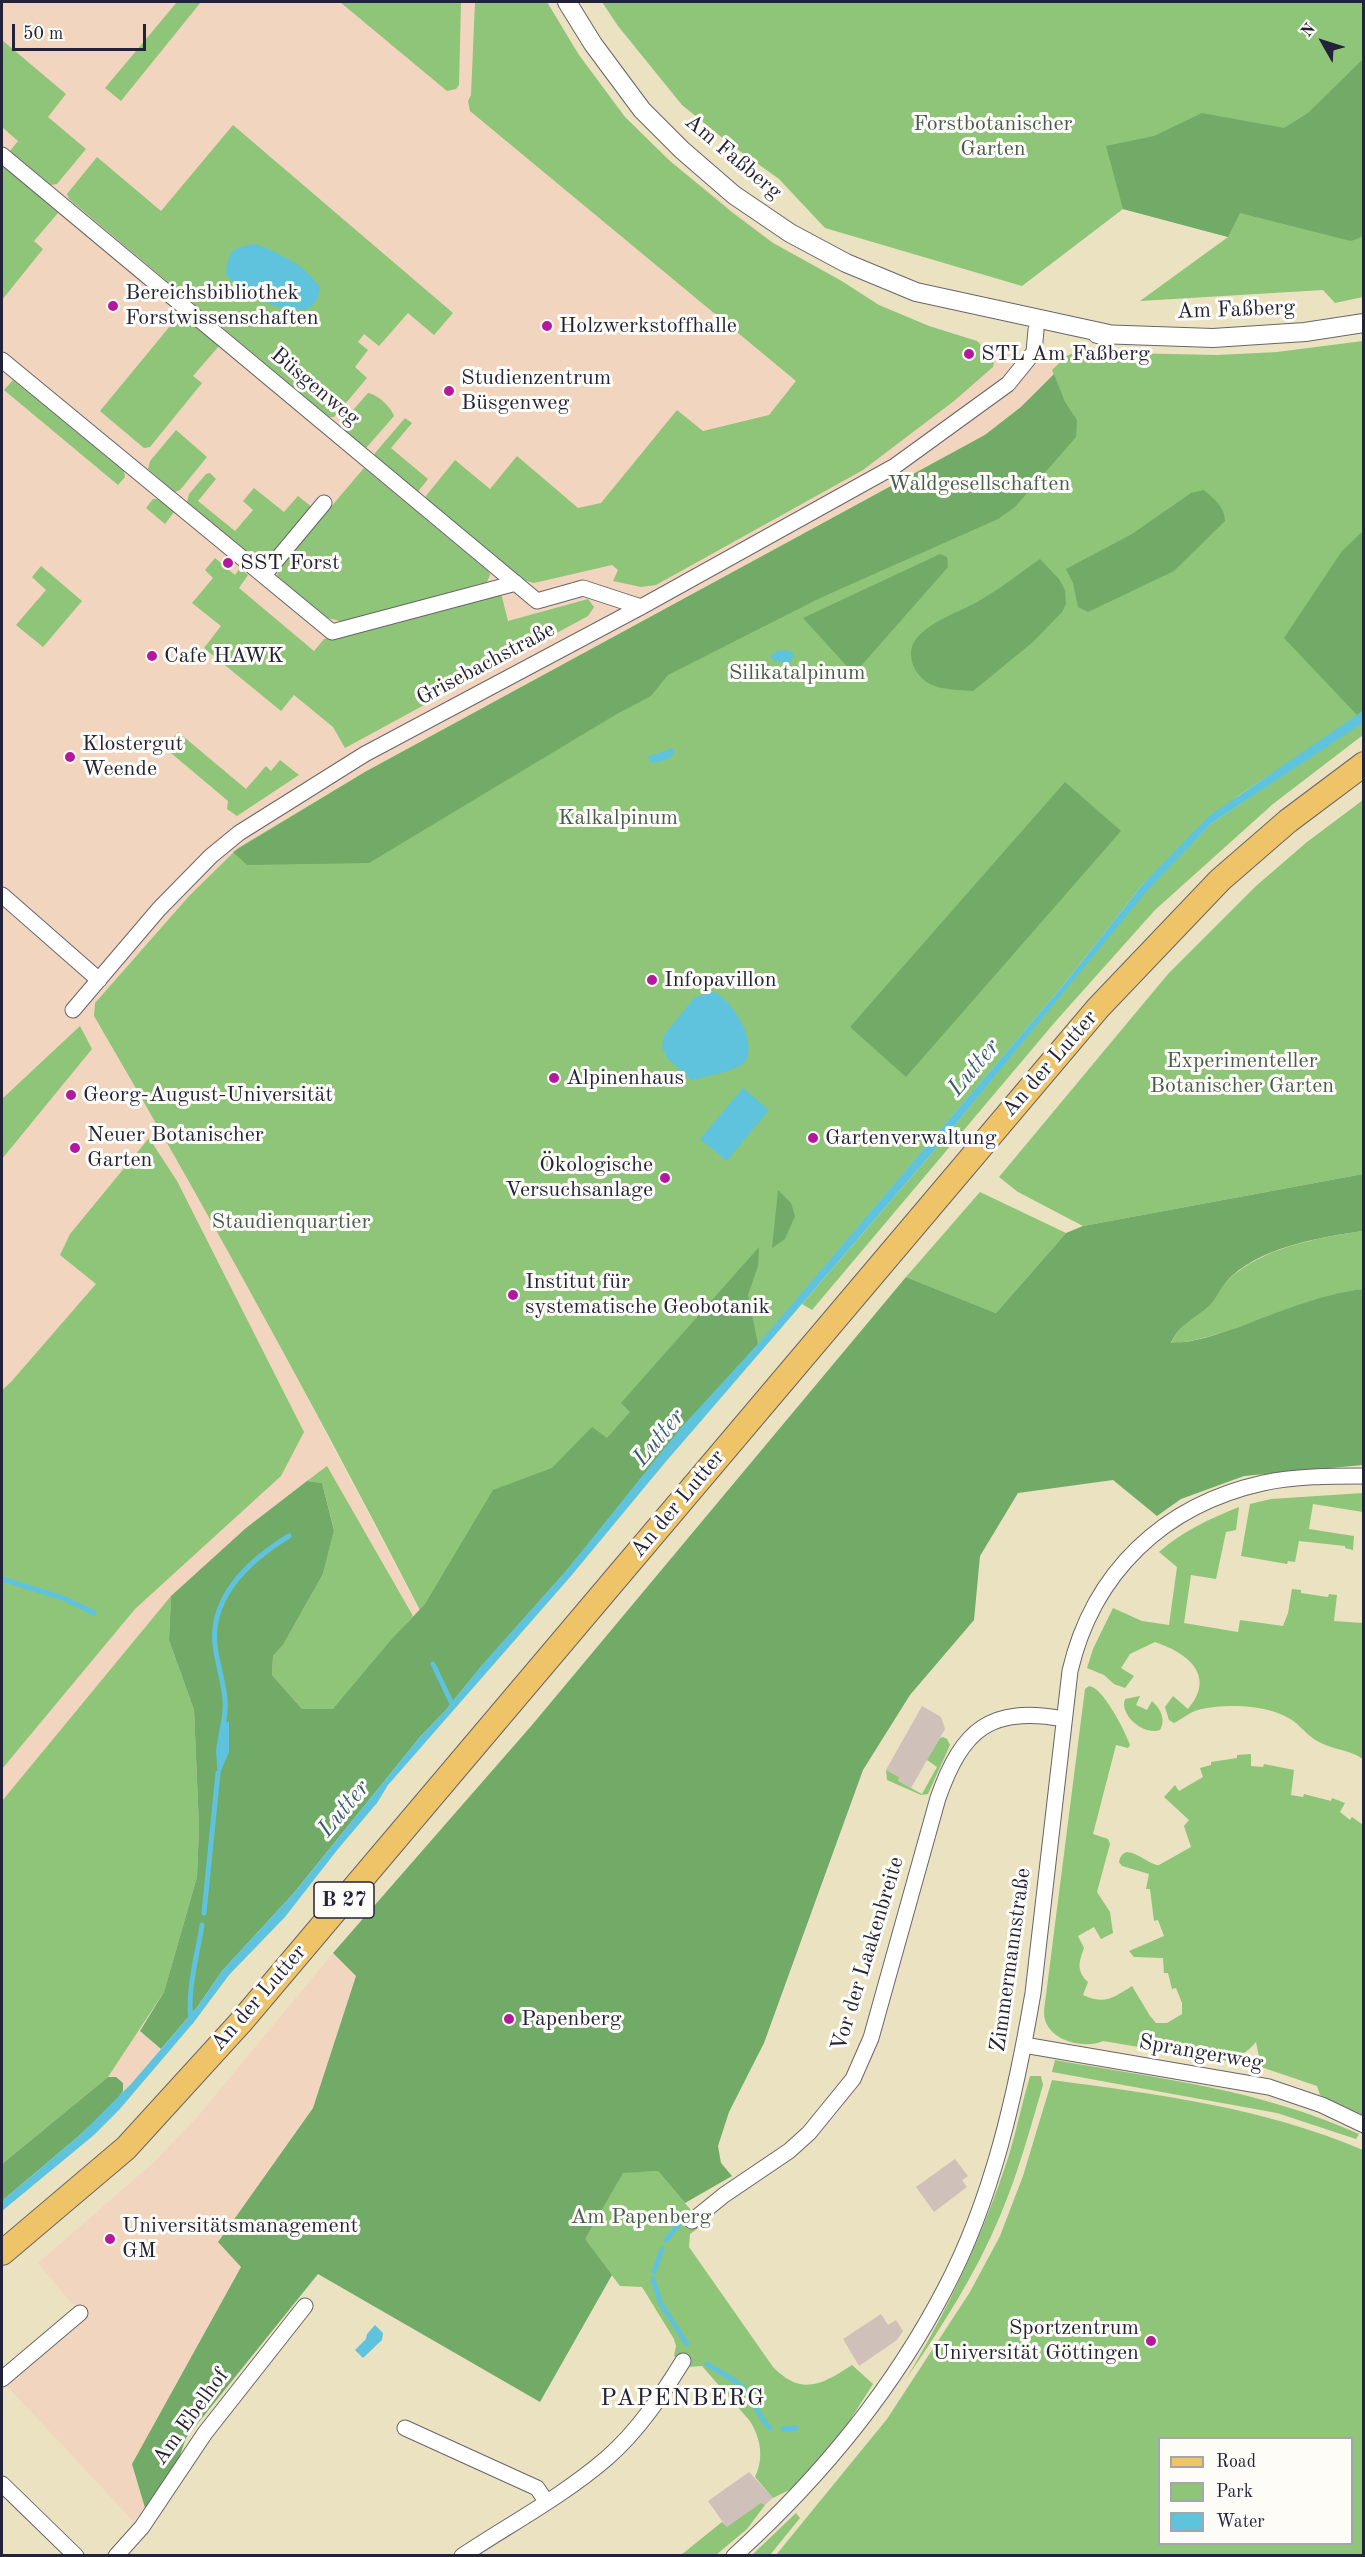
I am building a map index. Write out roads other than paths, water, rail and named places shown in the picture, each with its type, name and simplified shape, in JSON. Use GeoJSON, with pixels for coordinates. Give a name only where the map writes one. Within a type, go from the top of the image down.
{"type":"FeatureCollection","features":[{"type":"Feature","properties":{"kind":"main road","name":"An der Lutter"},"geometry":{"type":"LineString","coordinates":[[2,2253],[126,2148],[240,2023],[1098,1008],[1220,880],[1288,821],[1364,764]]}},
{"type":"Feature","properties":{"kind":"street","name":"Am Faßberg"},"geometry":{"type":"LineString","coordinates":[[567,2],[593,44],[642,110],[682,150],[735,195],[810,245],[846,263],[916,292],[1037,325],[1109,334],[1213,338],[1305,332],[1364,323]]}},
{"type":"Feature","properties":{"kind":"street","name":"Büsgenweg"},"geometry":{"type":"LineString","coordinates":[[2,155],[537,601],[583,588],[641,607]]}},
{"type":"Feature","properties":{"kind":"street","name":"Grisebachstraße"},"geometry":{"type":"LineString","coordinates":[[73,1010],[177,890],[238,833],[365,754],[641,607],[895,466],[965,415],[1010,368],[1037,325]]}},
{"type":"Feature","properties":{"kind":"street"},"geometry":{"type":"LineString","coordinates":[[2,360],[332,632],[516,583]]}},
{"type":"Feature","properties":{"kind":"street"},"geometry":{"type":"LineString","coordinates":[[264,575],[324,503]]}},
{"type":"Feature","properties":{"kind":"street"},"geometry":{"type":"LineString","coordinates":[[2,895],[99,980]]}},
{"type":"Feature","properties":{"kind":"street","name":"Zimmermannstraße"},"geometry":{"type":"LineString","coordinates":[[734,2556],[793,2501],[879,2398],[945,2289],[988,2185],[1024,2045],[1033,1993],[1064,1719],[1073,1659],[1087,1620],[1112,1577],[1138,1547],[1160,1528],[1204,1502],[1263,1483],[1324,1476],[1364,1476]]}},
{"type":"Feature","properties":{"kind":"street","name":"Vor der Laakenbreite"},"geometry":{"type":"LineString","coordinates":[[692,2221],[724,2195],[789,2151],[809,2133],[853,2079],[871,2038],[938,1798],[953,1760],[963,1746],[979,1729],[992,1721],[1008,1716],[1029,1714],[1064,1719]]}},
{"type":"Feature","properties":{"kind":"street","name":"Sprangerweg"},"geometry":{"type":"LineString","coordinates":[[1024,2045],[1269,2087],[1322,2105],[1364,2125]]}},
{"type":"Feature","properties":{"kind":"street","name":"Am Ebelhof"},"geometry":{"type":"LineString","coordinates":[[116,2556],[142,2527],[205,2433],[305,2306]]}},
{"type":"Feature","properties":{"kind":"street"},"geometry":{"type":"LineString","coordinates":[[2,2379],[80,2313]]}},
{"type":"Feature","properties":{"kind":"street"},"geometry":{"type":"LineString","coordinates":[[462,2556],[577,2481],[615,2450],[648,2413],[683,2361]]}},
{"type":"Feature","properties":{"kind":"street"},"geometry":{"type":"LineString","coordinates":[[405,2428],[537,2487],[546,2501]]}},
{"type":"Feature","properties":{"kind":"street"},"geometry":{"type":"LineString","coordinates":[[2,2484],[76,2556]]}},
{"type":"Feature","properties":{"kind":"water"},"geometry":{"type":"Polygon","coordinates":[[[256,244],[292,261],[314,280],[320,288],[317,300],[308,309],[285,308],[263,301],[242,290],[226,274],[228,260],[233,251],[256,244]]]}},
{"type":"Feature","properties":{"kind":"water"},"geometry":{"type":"Polygon","coordinates":[[[785,650],[794,655],[790,663],[774,661],[770,656],[777,651],[785,650]]]}},
{"type":"Feature","properties":{"kind":"water"},"geometry":{"type":"Polygon","coordinates":[[[1363,711],[1363,723],[1212,823],[1147,891],[933,1152],[663,1465],[571,1576],[388,1785],[377,1803],[285,1917],[229,1975],[194,2022],[119,2110],[94,2135],[2,2211],[2,2201],[80,2135],[131,2084],[198,2006],[222,1971],[293,1894],[420,1737],[566,1571],[681,1428],[758,1344],[1065,983],[1142,885],[1209,816],[1363,711]]]}},
{"type":"Feature","properties":{"kind":"water"},"geometry":{"type":"Polygon","coordinates":[[[673,748],[675,752],[673,755],[662,761],[652,763],[647,757],[673,748]]]}},
{"type":"Feature","properties":{"kind":"water"},"geometry":{"type":"Polygon","coordinates":[[[714,992],[729,1004],[742,1024],[749,1045],[748,1055],[740,1066],[691,1080],[667,1058],[662,1047],[664,1035],[695,997],[714,992]]]}},
{"type":"Feature","properties":{"kind":"water"},"geometry":{"type":"Polygon","coordinates":[[[743,1088],[769,1110],[727,1161],[700,1139],[743,1088]]]}},
{"type":"Feature","properties":{"kind":"water"},"geometry":{"type":"Polygon","coordinates":[[[221,1721],[229,1722],[229,1752],[218,1778],[216,1750],[221,1721]]]}},
{"type":"Feature","properties":{"kind":"water"},"geometry":{"type":"Polygon","coordinates":[[[375,2325],[383,2333],[382,2340],[363,2358],[355,2350],[375,2325]]]}},
{"type":"Feature","properties":{"kind":"waterway"},"geometry":{"type":"LineString","coordinates":[[223,1728],[224,1693],[215,1645],[215,1627],[219,1610],[226,1595],[247,1568],[289,1536]]}},
{"type":"Feature","properties":{"kind":"waterway"},"geometry":{"type":"LineString","coordinates":[[2,1579],[63,1598],[94,1613]]}},
{"type":"Feature","properties":{"kind":"waterway"},"geometry":{"type":"LineString","coordinates":[[433,1664],[453,1706]]}},
{"type":"Feature","properties":{"kind":"waterway"},"geometry":{"type":"LineString","coordinates":[[204,1913],[218,1773]]}},
{"type":"Feature","properties":{"kind":"waterway"},"geometry":{"type":"LineString","coordinates":[[191,2022],[191,1985],[202,1925]]}},
{"type":"Feature","properties":{"kind":"waterway"},"geometry":{"type":"LineString","coordinates":[[666,2240],[680,2223]]}},
{"type":"Feature","properties":{"kind":"waterway"},"geometry":{"type":"LineString","coordinates":[[654,2272],[662,2249]]}},
{"type":"Feature","properties":{"kind":"waterway"},"geometry":{"type":"LineString","coordinates":[[653,2279],[660,2302],[687,2344]]}},
{"type":"Feature","properties":{"kind":"waterway"},"geometry":{"type":"LineString","coordinates":[[707,2364],[745,2390],[770,2428]]}},
{"type":"Feature","properties":{"kind":"waterway"},"geometry":{"type":"LineString","coordinates":[[783,2429],[796,2428]]}},
{"type":"Feature","properties":{"kind":"place","name":"Bereichsbibliothek Forstwissenschaften"},"geometry":{"type":"Point","coordinates":[113,306]}},
{"type":"Feature","properties":{"kind":"place","name":"Holzwerkstoffhalle"},"geometry":{"type":"Point","coordinates":[547,326]}},
{"type":"Feature","properties":{"kind":"place","name":"STL Am Faßberg"},"geometry":{"type":"Point","coordinates":[969,354]}},
{"type":"Feature","properties":{"kind":"place","name":"Studienzentrum Büsgenweg"},"geometry":{"type":"Point","coordinates":[449,391]}},
{"type":"Feature","properties":{"kind":"place","name":"SST Forst"},"geometry":{"type":"Point","coordinates":[228,563]}},
{"type":"Feature","properties":{"kind":"place","name":"Cafe HAWK"},"geometry":{"type":"Point","coordinates":[152,656]}},
{"type":"Feature","properties":{"kind":"place","name":"Klostergut Weende"},"geometry":{"type":"Point","coordinates":[70,757]}},
{"type":"Feature","properties":{"kind":"place","name":"Infopavillon"},"geometry":{"type":"Point","coordinates":[652,980]}},
{"type":"Feature","properties":{"kind":"place","name":"Alpinenhaus"},"geometry":{"type":"Point","coordinates":[554,1078]}},
{"type":"Feature","properties":{"kind":"place","name":"Georg-August-Universität"},"geometry":{"type":"Point","coordinates":[71,1095]}},
{"type":"Feature","properties":{"kind":"place","name":"Gartenverwaltung"},"geometry":{"type":"Point","coordinates":[813,1138]}},
{"type":"Feature","properties":{"kind":"place","name":"Neuer Botanischer Garten"},"geometry":{"type":"Point","coordinates":[75,1148]}},
{"type":"Feature","properties":{"kind":"place","name":"Ökologische Versuchsanlage"},"geometry":{"type":"Point","coordinates":[665,1178]}},
{"type":"Feature","properties":{"kind":"place","name":"Institut für systematische Geobotanik"},"geometry":{"type":"Point","coordinates":[513,1295]}},
{"type":"Feature","properties":{"kind":"place","name":"Papenberg"},"geometry":{"type":"Point","coordinates":[509,2019]}},
{"type":"Feature","properties":{"kind":"place","name":"Universitätsmanagement GM"},"geometry":{"type":"Point","coordinates":[110,2239]}},
{"type":"Feature","properties":{"kind":"place","name":"Sportzentrum Universität Göttingen"},"geometry":{"type":"Point","coordinates":[1151,2341]}},
{"type":"Feature","properties":{"kind":"district","name":"PAPENBERG"},"geometry":{"type":"Point","coordinates":[683,2399]}},
{"type":"Feature","properties":{"kind":"park label","name":"Forstbotanischer Garten"},"geometry":{"type":"Point","coordinates":[993,136]}},
{"type":"Feature","properties":{"kind":"park label","name":"Waldgesellschaften"},"geometry":{"type":"Point","coordinates":[979,484]}},
{"type":"Feature","properties":{"kind":"park label","name":"Silikatalpinum"},"geometry":{"type":"Point","coordinates":[797,673]}},
{"type":"Feature","properties":{"kind":"park label","name":"Kalkalpinum"},"geometry":{"type":"Point","coordinates":[618,818]}},
{"type":"Feature","properties":{"kind":"park label","name":"Experimenteller Botanischer Garten"},"geometry":{"type":"Point","coordinates":[1242,1074]}},
{"type":"Feature","properties":{"kind":"park label","name":"Staudienquartier"},"geometry":{"type":"Point","coordinates":[291,1222]}},
{"type":"Feature","properties":{"kind":"park label","name":"Am Papenberg"},"geometry":{"type":"Point","coordinates":[641,2217]}},
{"type":"Feature","properties":{"kind":"water label","name":"Lutter"},"geometry":{"type":"Point","coordinates":[974,1068]}},
{"type":"Feature","properties":{"kind":"water label","name":"Lutter"},"geometry":{"type":"Point","coordinates":[659,1438]}},
{"type":"Feature","properties":{"kind":"water label","name":"Lutter"},"geometry":{"type":"Point","coordinates":[344,1809]}}]}
